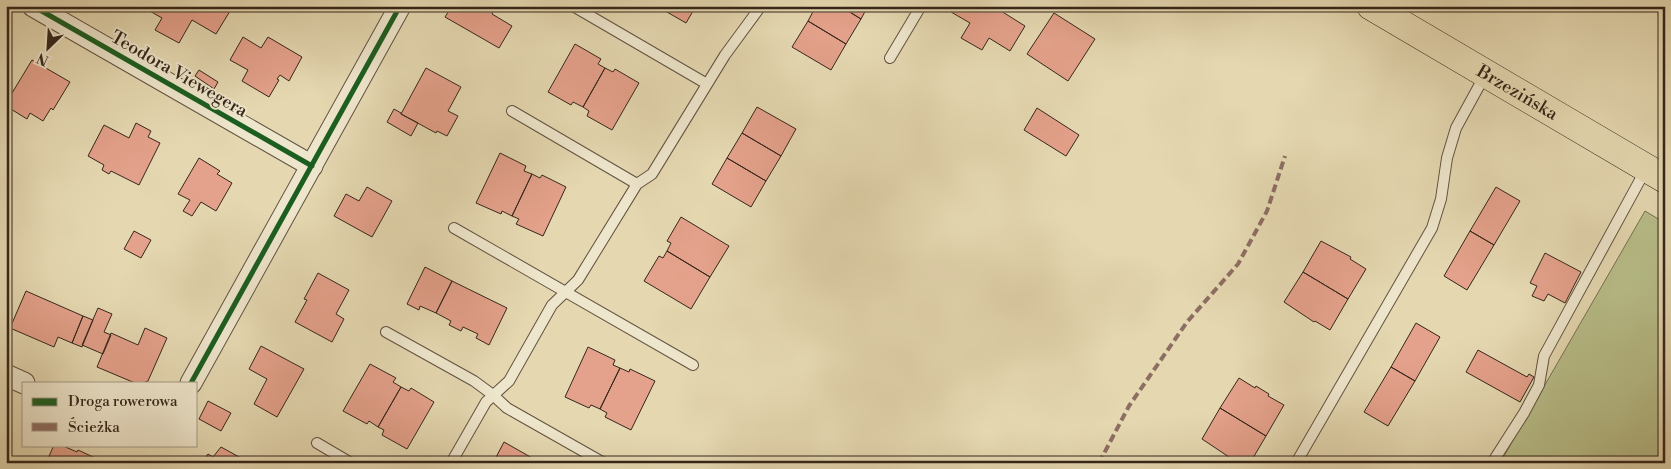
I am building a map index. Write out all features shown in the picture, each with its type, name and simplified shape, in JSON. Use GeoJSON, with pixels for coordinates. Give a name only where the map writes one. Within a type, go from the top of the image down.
{"type":"FeatureCollection","features":[{"type":"Feature","properties":{"kind":"main road","name":"Brzezińska"},"geometry":{"type":"LineString","coordinates":[[1371,6],[1656,173]]}},
{"type":"Feature","properties":{"kind":"street","name":"Teodora Viewegera"},"geometry":{"type":"LineString","coordinates":[[33,6],[312,166]]}},
{"type":"Feature","properties":{"kind":"street"},"geometry":{"type":"LineString","coordinates":[[192,382],[400,6]]}},
{"type":"Feature","properties":{"kind":"street"},"geometry":{"type":"LineString","coordinates":[[6,375],[22,382]]}},
{"type":"Feature","properties":{"kind":"lane"},"geometry":{"type":"LineString","coordinates":[[573,6],[707,84]]}},
{"type":"Feature","properties":{"kind":"lane"},"geometry":{"type":"LineString","coordinates":[[451,463],[486,402],[509,380],[552,306],[578,280],[636,184],[652,174],[725,56],[761,6]]}},
{"type":"Feature","properties":{"kind":"lane"},"geometry":{"type":"LineString","coordinates":[[890,58],[921,6]]}},
{"type":"Feature","properties":{"kind":"lane"},"geometry":{"type":"LineString","coordinates":[[1296,463],[1432,228],[1441,199],[1447,158],[1456,128],[1486,74]]}},
{"type":"Feature","properties":{"kind":"lane"},"geometry":{"type":"LineString","coordinates":[[512,111],[636,184]]}},
{"type":"Feature","properties":{"kind":"lane"},"geometry":{"type":"LineString","coordinates":[[1492,463],[1524,413],[1539,385],[1544,356],[1656,173]]}},
{"type":"Feature","properties":{"kind":"lane"},"geometry":{"type":"LineString","coordinates":[[454,228],[693,365]]}},
{"type":"Feature","properties":{"kind":"lane"},"geometry":{"type":"LineString","coordinates":[[386,332],[474,381],[507,408],[604,463]]}},
{"type":"Feature","properties":{"kind":"lane"},"geometry":{"type":"LineString","coordinates":[[318,444],[351,463]]}},
{"type":"Feature","properties":{"kind":"green space"},"geometry":{"type":"Polygon","coordinates":[[[1645,211],[1665,223],[1665,463],[1500,463],[1645,211]]]}},
{"type":"Feature","properties":{"kind":"building"},"geometry":{"type":"Polygon","coordinates":[[[150,6],[221,6],[230,11],[216,34],[192,20],[179,43],[155,30],[162,18],[148,10],[150,6]]]}},
{"type":"Feature","properties":{"kind":"building"},"geometry":{"type":"Polygon","coordinates":[[[452,6],[496,6],[492,14],[512,26],[499,48],[445,17],[452,6]]]}},
{"type":"Feature","properties":{"kind":"building"},"geometry":{"type":"Polygon","coordinates":[[[660,6],[696,6],[686,23],[660,8],[660,6]]]}},
{"type":"Feature","properties":{"kind":"building"},"geometry":{"type":"Polygon","coordinates":[[[816,6],[840,6],[861,19],[846,44],[808,21],[816,6]]]}},
{"type":"Feature","properties":{"kind":"building"},"geometry":{"type":"Polygon","coordinates":[[[840,6],[868,6],[861,19],[840,6]]]}},
{"type":"Feature","properties":{"kind":"building"},"geometry":{"type":"Polygon","coordinates":[[[955,6],[993,6],[1025,26],[1010,51],[989,38],[982,50],[961,38],[970,23],[951,12],[955,6]]]}},
{"type":"Feature","properties":{"kind":"building"},"geometry":{"type":"Polygon","coordinates":[[[1054,13],[1095,39],[1068,81],[1027,54],[1054,13]]]}},
{"type":"Feature","properties":{"kind":"building"},"geometry":{"type":"Polygon","coordinates":[[[808,21],[846,44],[831,70],[792,47],[808,21]]]}},
{"type":"Feature","properties":{"kind":"building"},"geometry":{"type":"Polygon","coordinates":[[[243,37],[261,48],[268,37],[302,57],[289,81],[280,75],[269,97],[242,81],[248,70],[230,60],[243,37]]]}},
{"type":"Feature","properties":{"kind":"building"},"geometry":{"type":"Polygon","coordinates":[[[575,44],[601,59],[598,64],[605,68],[583,107],[573,102],[571,105],[548,92],[575,44]]]}},
{"type":"Feature","properties":{"kind":"building"},"geometry":{"type":"Polygon","coordinates":[[[32,60],[70,82],[53,110],[51,108],[43,121],[30,113],[27,119],[6,106],[32,60]]]}},
{"type":"Feature","properties":{"kind":"building"},"geometry":{"type":"Polygon","coordinates":[[[426,68],[461,87],[448,111],[458,116],[447,136],[437,131],[436,133],[401,114],[426,68]]]}},
{"type":"Feature","properties":{"kind":"building"},"geometry":{"type":"Polygon","coordinates":[[[605,68],[613,72],[615,69],[639,83],[612,130],[587,116],[589,111],[583,107],[605,68]]]}},
{"type":"Feature","properties":{"kind":"building"},"geometry":{"type":"Polygon","coordinates":[[[199,70],[218,82],[214,89],[195,76],[199,70]]]}},
{"type":"Feature","properties":{"kind":"building"},"geometry":{"type":"Polygon","coordinates":[[[757,107],[796,129],[781,156],[742,133],[757,107]]]}},
{"type":"Feature","properties":{"kind":"building"},"geometry":{"type":"Polygon","coordinates":[[[1037,108],[1079,135],[1066,156],[1024,130],[1037,108]]]}},
{"type":"Feature","properties":{"kind":"building"},"geometry":{"type":"Polygon","coordinates":[[[394,109],[418,123],[411,136],[387,122],[394,109]]]}},
{"type":"Feature","properties":{"kind":"building"},"geometry":{"type":"Polygon","coordinates":[[[136,123],[151,131],[148,137],[160,143],[139,185],[111,171],[109,174],[102,170],[104,165],[88,156],[104,125],[129,138],[136,123]]]}},
{"type":"Feature","properties":{"kind":"building"},"geometry":{"type":"Polygon","coordinates":[[[742,133],[781,156],[766,181],[727,158],[742,133]]]}},
{"type":"Feature","properties":{"kind":"building"},"geometry":{"type":"Polygon","coordinates":[[[500,153],[526,166],[524,171],[532,174],[512,216],[502,211],[501,214],[476,203],[500,153]]]}},
{"type":"Feature","properties":{"kind":"building"},"geometry":{"type":"Polygon","coordinates":[[[199,158],[220,171],[217,174],[232,183],[216,211],[201,202],[192,216],[183,211],[190,200],[178,194],[199,158]]]}},
{"type":"Feature","properties":{"kind":"building"},"geometry":{"type":"Polygon","coordinates":[[[727,158],[766,181],[751,207],[712,184],[727,158]]]}},
{"type":"Feature","properties":{"kind":"building"},"geometry":{"type":"Polygon","coordinates":[[[532,174],[540,178],[542,175],[566,187],[543,236],[516,224],[519,219],[512,216],[532,174]]]}},
{"type":"Feature","properties":{"kind":"building"},"geometry":{"type":"Polygon","coordinates":[[[367,187],[392,201],[372,237],[334,216],[346,194],[359,201],[367,187]]]}},
{"type":"Feature","properties":{"kind":"building"},"geometry":{"type":"Polygon","coordinates":[[[1496,187],[1520,201],[1494,245],[1470,231],[1496,187]]]}},
{"type":"Feature","properties":{"kind":"building"},"geometry":{"type":"Polygon","coordinates":[[[681,217],[729,246],[710,277],[667,251],[671,243],[667,241],[681,217]]]}},
{"type":"Feature","properties":{"kind":"building"},"geometry":{"type":"Polygon","coordinates":[[[134,231],[151,240],[141,258],[124,249],[134,231]]]}},
{"type":"Feature","properties":{"kind":"building"},"geometry":{"type":"Polygon","coordinates":[[[1470,231],[1494,245],[1467,290],[1444,276],[1470,231]]]}},
{"type":"Feature","properties":{"kind":"building"},"geometry":{"type":"Polygon","coordinates":[[[1321,241],[1351,257],[1350,259],[1366,269],[1348,299],[1303,272],[1321,241]]]}},
{"type":"Feature","properties":{"kind":"building"},"geometry":{"type":"Polygon","coordinates":[[[667,251],[710,277],[691,309],[644,281],[659,256],[663,258],[667,251]]]}},
{"type":"Feature","properties":{"kind":"building"},"geometry":{"type":"Polygon","coordinates":[[[1545,253],[1581,272],[1565,303],[1548,294],[1544,301],[1532,296],[1537,286],[1530,283],[1545,253]]]}},
{"type":"Feature","properties":{"kind":"building"},"geometry":{"type":"Polygon","coordinates":[[[425,267],[452,281],[436,313],[420,306],[419,310],[407,304],[425,267]]]}},
{"type":"Feature","properties":{"kind":"building"},"geometry":{"type":"Polygon","coordinates":[[[1303,272],[1348,299],[1330,330],[1284,302],[1303,272]]]}},
{"type":"Feature","properties":{"kind":"building"},"geometry":{"type":"Polygon","coordinates":[[[318,273],[349,290],[336,314],[344,319],[332,342],[295,322],[307,300],[304,299],[318,273]]]}},
{"type":"Feature","properties":{"kind":"building"},"geometry":{"type":"Polygon","coordinates":[[[452,281],[507,308],[489,345],[476,338],[478,334],[463,327],[461,331],[449,325],[451,321],[436,313],[452,281]]]}},
{"type":"Feature","properties":{"kind":"building"},"geometry":{"type":"Polygon","coordinates":[[[26,291],[83,316],[72,343],[58,337],[54,347],[10,328],[26,291]]]}},
{"type":"Feature","properties":{"kind":"building"},"geometry":{"type":"Polygon","coordinates":[[[98,308],[112,314],[104,332],[111,335],[103,354],[82,345],[98,308]]]}},
{"type":"Feature","properties":{"kind":"building"},"geometry":{"type":"Polygon","coordinates":[[[83,316],[93,320],[82,347],[72,343],[83,316]]]}},
{"type":"Feature","properties":{"kind":"building"},"geometry":{"type":"Polygon","coordinates":[[[1416,323],[1440,337],[1415,381],[1391,367],[1416,323]]]}},
{"type":"Feature","properties":{"kind":"building"},"geometry":{"type":"Polygon","coordinates":[[[145,328],[167,338],[148,381],[133,382],[97,367],[111,333],[138,345],[145,328]]]}},
{"type":"Feature","properties":{"kind":"building"},"geometry":{"type":"Polygon","coordinates":[[[261,346],[304,369],[277,417],[254,404],[267,379],[249,369],[261,346]]]}},
{"type":"Feature","properties":{"kind":"building"},"geometry":{"type":"Polygon","coordinates":[[[588,347],[615,360],[613,365],[620,368],[600,409],[591,405],[589,408],[565,397],[588,347]]]}},
{"type":"Feature","properties":{"kind":"building"},"geometry":{"type":"Polygon","coordinates":[[[1478,350],[1527,377],[1529,374],[1534,377],[1520,402],[1466,372],[1478,350]]]}},
{"type":"Feature","properties":{"kind":"building"},"geometry":{"type":"Polygon","coordinates":[[[370,364],[396,378],[393,382],[401,387],[378,427],[369,421],[367,424],[343,411],[370,364]]]}},
{"type":"Feature","properties":{"kind":"building"},"geometry":{"type":"Polygon","coordinates":[[[1391,367],[1415,381],[1388,426],[1364,412],[1391,367]]]}},
{"type":"Feature","properties":{"kind":"building"},"geometry":{"type":"Polygon","coordinates":[[[620,368],[629,372],[630,369],[655,381],[631,430],[605,417],[607,413],[600,409],[620,368]]]}},
{"type":"Feature","properties":{"kind":"building"},"geometry":{"type":"Polygon","coordinates":[[[1239,378],[1255,388],[1256,386],[1269,394],[1268,396],[1284,405],[1266,436],[1220,408],[1239,378]]]}},
{"type":"Feature","properties":{"kind":"building"},"geometry":{"type":"Polygon","coordinates":[[[401,387],[409,391],[411,388],[434,402],[407,449],[382,435],[384,430],[378,427],[401,387]]]}},
{"type":"Feature","properties":{"kind":"building"},"geometry":{"type":"Polygon","coordinates":[[[208,401],[231,413],[221,431],[199,419],[208,401]]]}},
{"type":"Feature","properties":{"kind":"building"},"geometry":{"type":"Polygon","coordinates":[[[1220,408],[1266,436],[1250,463],[1242,463],[1233,457],[1232,459],[1202,439],[1220,408]]]}},
{"type":"Feature","properties":{"kind":"building"},"geometry":{"type":"Polygon","coordinates":[[[504,442],[541,463],[493,463],[504,442]]]}},
{"type":"Feature","properties":{"kind":"building"},"geometry":{"type":"Polygon","coordinates":[[[54,446],[63,446],[77,452],[78,450],[106,463],[46,463],[54,446]]]}},
{"type":"Feature","properties":{"kind":"building"},"geometry":{"type":"Polygon","coordinates":[[[221,447],[250,463],[202,463],[208,454],[213,457],[221,447]]]}},
{"type":"Feature","properties":{"kind":"marked path"},"geometry":{"type":"LineString","coordinates":[[1099,463],[1129,406],[1187,322],[1238,264],[1267,211],[1285,156]]}},
{"type":"Feature","properties":{"kind":"cycle path"},"geometry":{"type":"LineString","coordinates":[[33,6],[312,166]]}},
{"type":"Feature","properties":{"kind":"cycle path"},"geometry":{"type":"LineString","coordinates":[[192,382],[400,6]]}}]}
